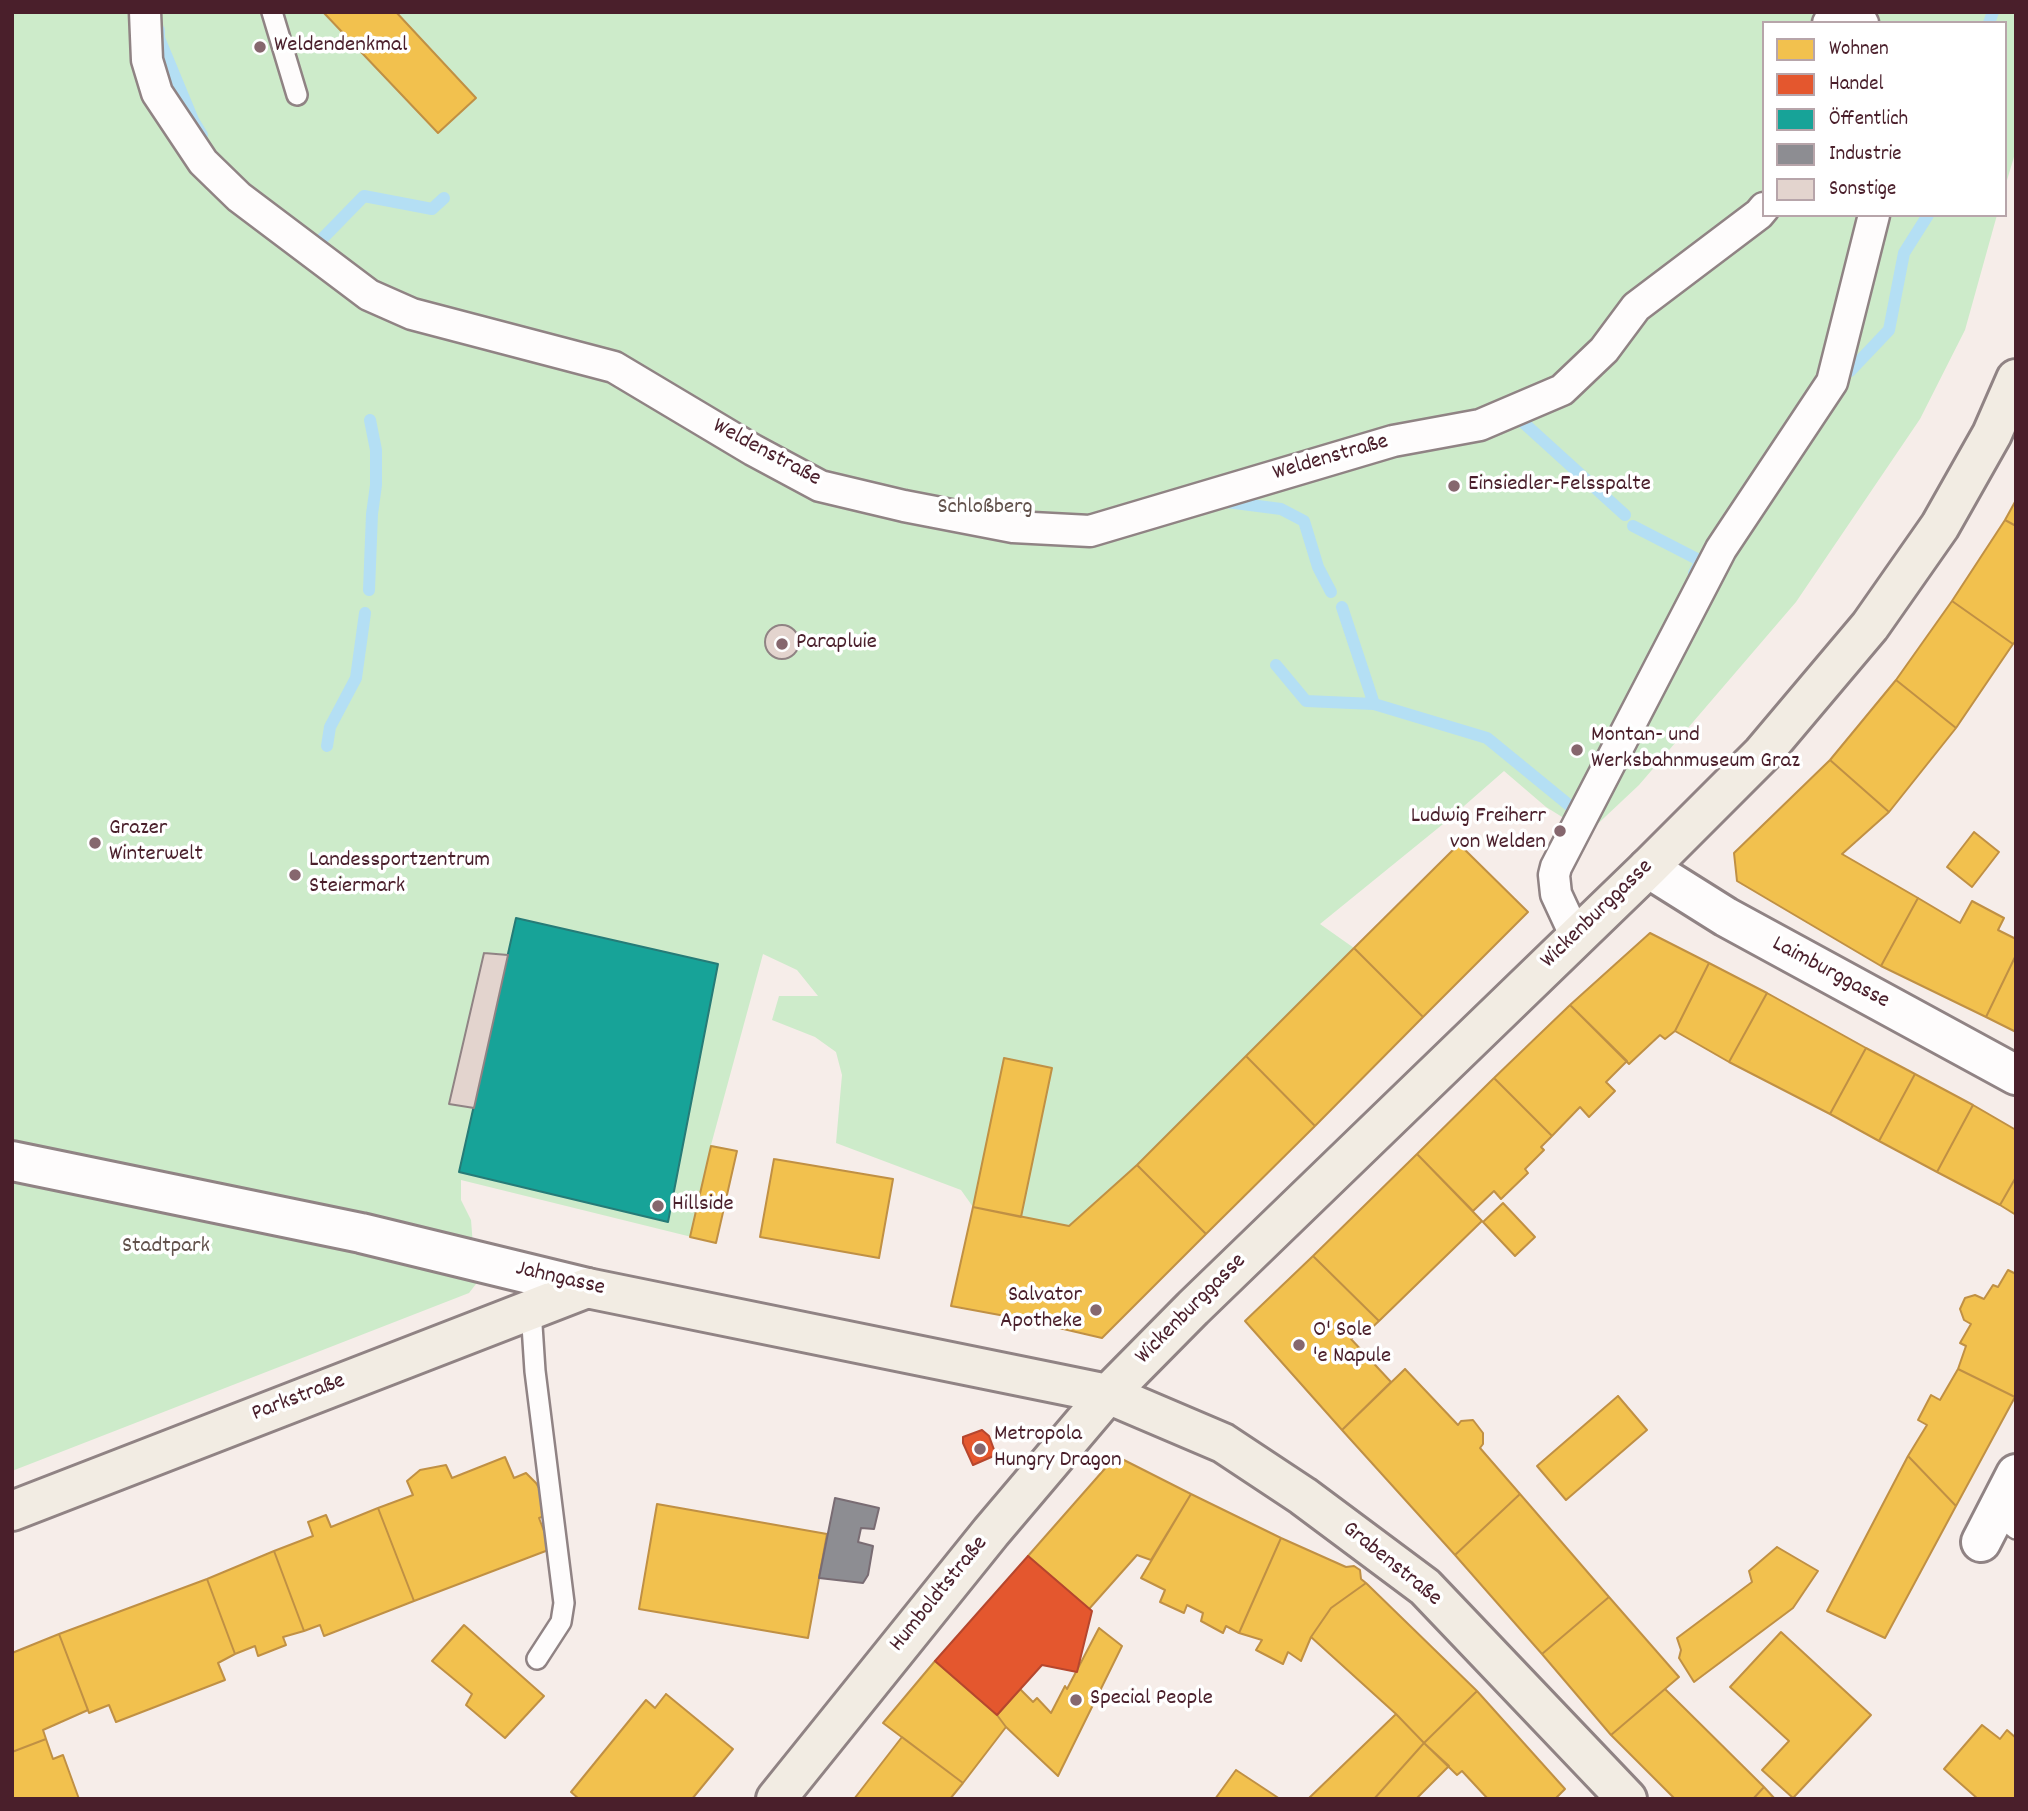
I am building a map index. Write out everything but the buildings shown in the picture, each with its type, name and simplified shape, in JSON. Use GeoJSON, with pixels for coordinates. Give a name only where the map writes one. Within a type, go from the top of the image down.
{"type":"FeatureCollection","features":[{"type":"Feature","properties":{"kind":"main road","name":"Wickenburggasse"},"geometry":{"type":"LineString","coordinates":[[1108,1394],[1203,1298],[1648,868],[1762,754],[1870,626],[1940,526],[1992,434],[2016,379]]}},
{"type":"Feature","properties":{"kind":"main road","name":"Jahngasse"},"geometry":{"type":"LineString","coordinates":[[587,1288],[1108,1394]]}},
{"type":"Feature","properties":{"kind":"main road","name":"Parkstraße"},"geometry":{"type":"LineString","coordinates":[[12,1511],[587,1288]]}},
{"type":"Feature","properties":{"kind":"main road","name":"Humboldtstraße"},"geometry":{"type":"LineString","coordinates":[[776,1799],[991,1532],[1108,1394]]}},
{"type":"Feature","properties":{"kind":"main road","name":"Grabenstraße"},"geometry":{"type":"LineString","coordinates":[[1108,1394],[1223,1443],[1303,1496],[1425,1587],[1626,1799]]}},
{"type":"Feature","properties":{"kind":"street","name":"Weldenstraße"},"geometry":{"type":"LineString","coordinates":[[145,12],[147,60],[157,93],[203,162],[239,197],[369,295],[412,314],[614,367],[753,450],[820,486],[1013,527],[1090,531],[1393,441],[1480,425],[1562,390],[1604,350],[1636,307],[1762,210]]}},
{"type":"Feature","properties":{"kind":"street"},"geometry":{"type":"LineString","coordinates":[[1838,21],[1859,17],[1862,21]]}},
{"type":"Feature","properties":{"kind":"street"},"geometry":{"type":"LineString","coordinates":[[1576,937],[1556,894],[1556,867],[1721,549],[1832,382],[1873,217]]}},
{"type":"Feature","properties":{"kind":"street","name":"Laimburggasse"},"geometry":{"type":"LineString","coordinates":[[1648,868],[1726,918],[2016,1075]]}},
{"type":"Feature","properties":{"kind":"street","name":"Jahngasse"},"geometry":{"type":"LineString","coordinates":[[12,1161],[361,1233],[587,1288]]}},
{"type":"Feature","properties":{"kind":"street"},"geometry":{"type":"LineString","coordinates":[[1998,1528],[2016,1474]]}},
{"type":"Feature","properties":{"kind":"lane"},"geometry":{"type":"LineString","coordinates":[[272,12],[297,95]]}},
{"type":"Feature","properties":{"kind":"lane"},"geometry":{"type":"LineString","coordinates":[[531,1310],[535,1371],[564,1602],[561,1622],[537,1659]]}},
{"type":"Feature","properties":{"kind":"green space","name":"Schloßberg"},"geometry":{"type":"Polygon","coordinates":[[[12,12],[2016,12],[2016,150],[2007,180],[2007,21],[1762,21],[1762,217],[1996,217],[1965,330],[1920,419],[1796,602],[1639,785],[1588,833],[1546,807],[1504,771],[1320,924],[1354,948],[1137,1165],[1069,1226],[1021,1217],[1004,1058],[973,1207],[961,1190],[836,1143],[842,1075],[836,1052],[815,1037],[772,1020],[779,996],[818,996],[797,970],[763,954],[711,1145],[737,1151],[716,1243],[461,1180],[461,1200],[471,1220],[476,1284],[469,1293],[12,1471],[12,12]]]}},
{"type":"Feature","properties":{"kind":"waterway"},"geometry":{"type":"LineString","coordinates":[[1990,21],[1993,12]]}},
{"type":"Feature","properties":{"kind":"waterway"},"geometry":{"type":"LineString","coordinates":[[159,30],[159,38],[193,120],[202,135]]}},
{"type":"Feature","properties":{"kind":"waterway"},"geometry":{"type":"LineString","coordinates":[[319,242],[364,196],[432,209],[444,198]]}},
{"type":"Feature","properties":{"kind":"waterway"},"geometry":{"type":"LineString","coordinates":[[1840,369],[1850,371],[1889,330],[1904,253],[1927,217]]}},
{"type":"Feature","properties":{"kind":"waterway"},"geometry":{"type":"LineString","coordinates":[[1515,415],[1625,515]]}},
{"type":"Feature","properties":{"kind":"waterway"},"geometry":{"type":"LineString","coordinates":[[369,590],[376,485],[376,450],[370,420]]}},
{"type":"Feature","properties":{"kind":"waterway"},"geometry":{"type":"LineString","coordinates":[[1227,502],[1281,509],[1304,521],[1318,567],[1331,592]]}},
{"type":"Feature","properties":{"kind":"waterway"},"geometry":{"type":"LineString","coordinates":[[1633,526],[1701,561],[1694,573]]}},
{"type":"Feature","properties":{"kind":"waterway"},"geometry":{"type":"LineString","coordinates":[[1342,607],[1374,704],[1487,738],[1575,810]]}},
{"type":"Feature","properties":{"kind":"waterway"},"geometry":{"type":"LineString","coordinates":[[327,746],[330,727],[356,678],[365,613]]}},
{"type":"Feature","properties":{"kind":"waterway"},"geometry":{"type":"LineString","coordinates":[[1276,665],[1306,701],[1374,704]]}},
{"type":"Feature","properties":{"kind":"place","name":"Weldendenkmal"},"geometry":{"type":"Point","coordinates":[260,47]}},
{"type":"Feature","properties":{"kind":"place","name":"Einsiedler-Felsspalte"},"geometry":{"type":"Point","coordinates":[1454,486]}},
{"type":"Feature","properties":{"kind":"place","name":"Parapluie"},"geometry":{"type":"Point","coordinates":[782,644]}},
{"type":"Feature","properties":{"kind":"place","name":"Montan- und Werksbahnmuseum Graz"},"geometry":{"type":"Point","coordinates":[1577,750]}},
{"type":"Feature","properties":{"kind":"place","name":"Ludwig Freiherr von Welden"},"geometry":{"type":"Point","coordinates":[1560,831]}},
{"type":"Feature","properties":{"kind":"place","name":"Grazer Winterwelt"},"geometry":{"type":"Point","coordinates":[95,843]}},
{"type":"Feature","properties":{"kind":"place","name":"Landessportzentrum Steiermark"},"geometry":{"type":"Point","coordinates":[295,875]}},
{"type":"Feature","properties":{"kind":"place","name":"Hillside"},"geometry":{"type":"Point","coordinates":[658,1206]}},
{"type":"Feature","properties":{"kind":"place","name":"Salvator Apotheke"},"geometry":{"type":"Point","coordinates":[1096,1310]}},
{"type":"Feature","properties":{"kind":"place","name":"O' Sole 'e Napule"},"geometry":{"type":"Point","coordinates":[1299,1345]}},
{"type":"Feature","properties":{"kind":"place","name":"Metropola Hungry Dragon"},"geometry":{"type":"Point","coordinates":[980,1449]}},
{"type":"Feature","properties":{"kind":"place","name":"Special People"},"geometry":{"type":"Point","coordinates":[1076,1700]}},
{"type":"Feature","properties":{"kind":"park label","name":"Stadtpark"},"geometry":{"type":"Point","coordinates":[166,1248]}}]}
